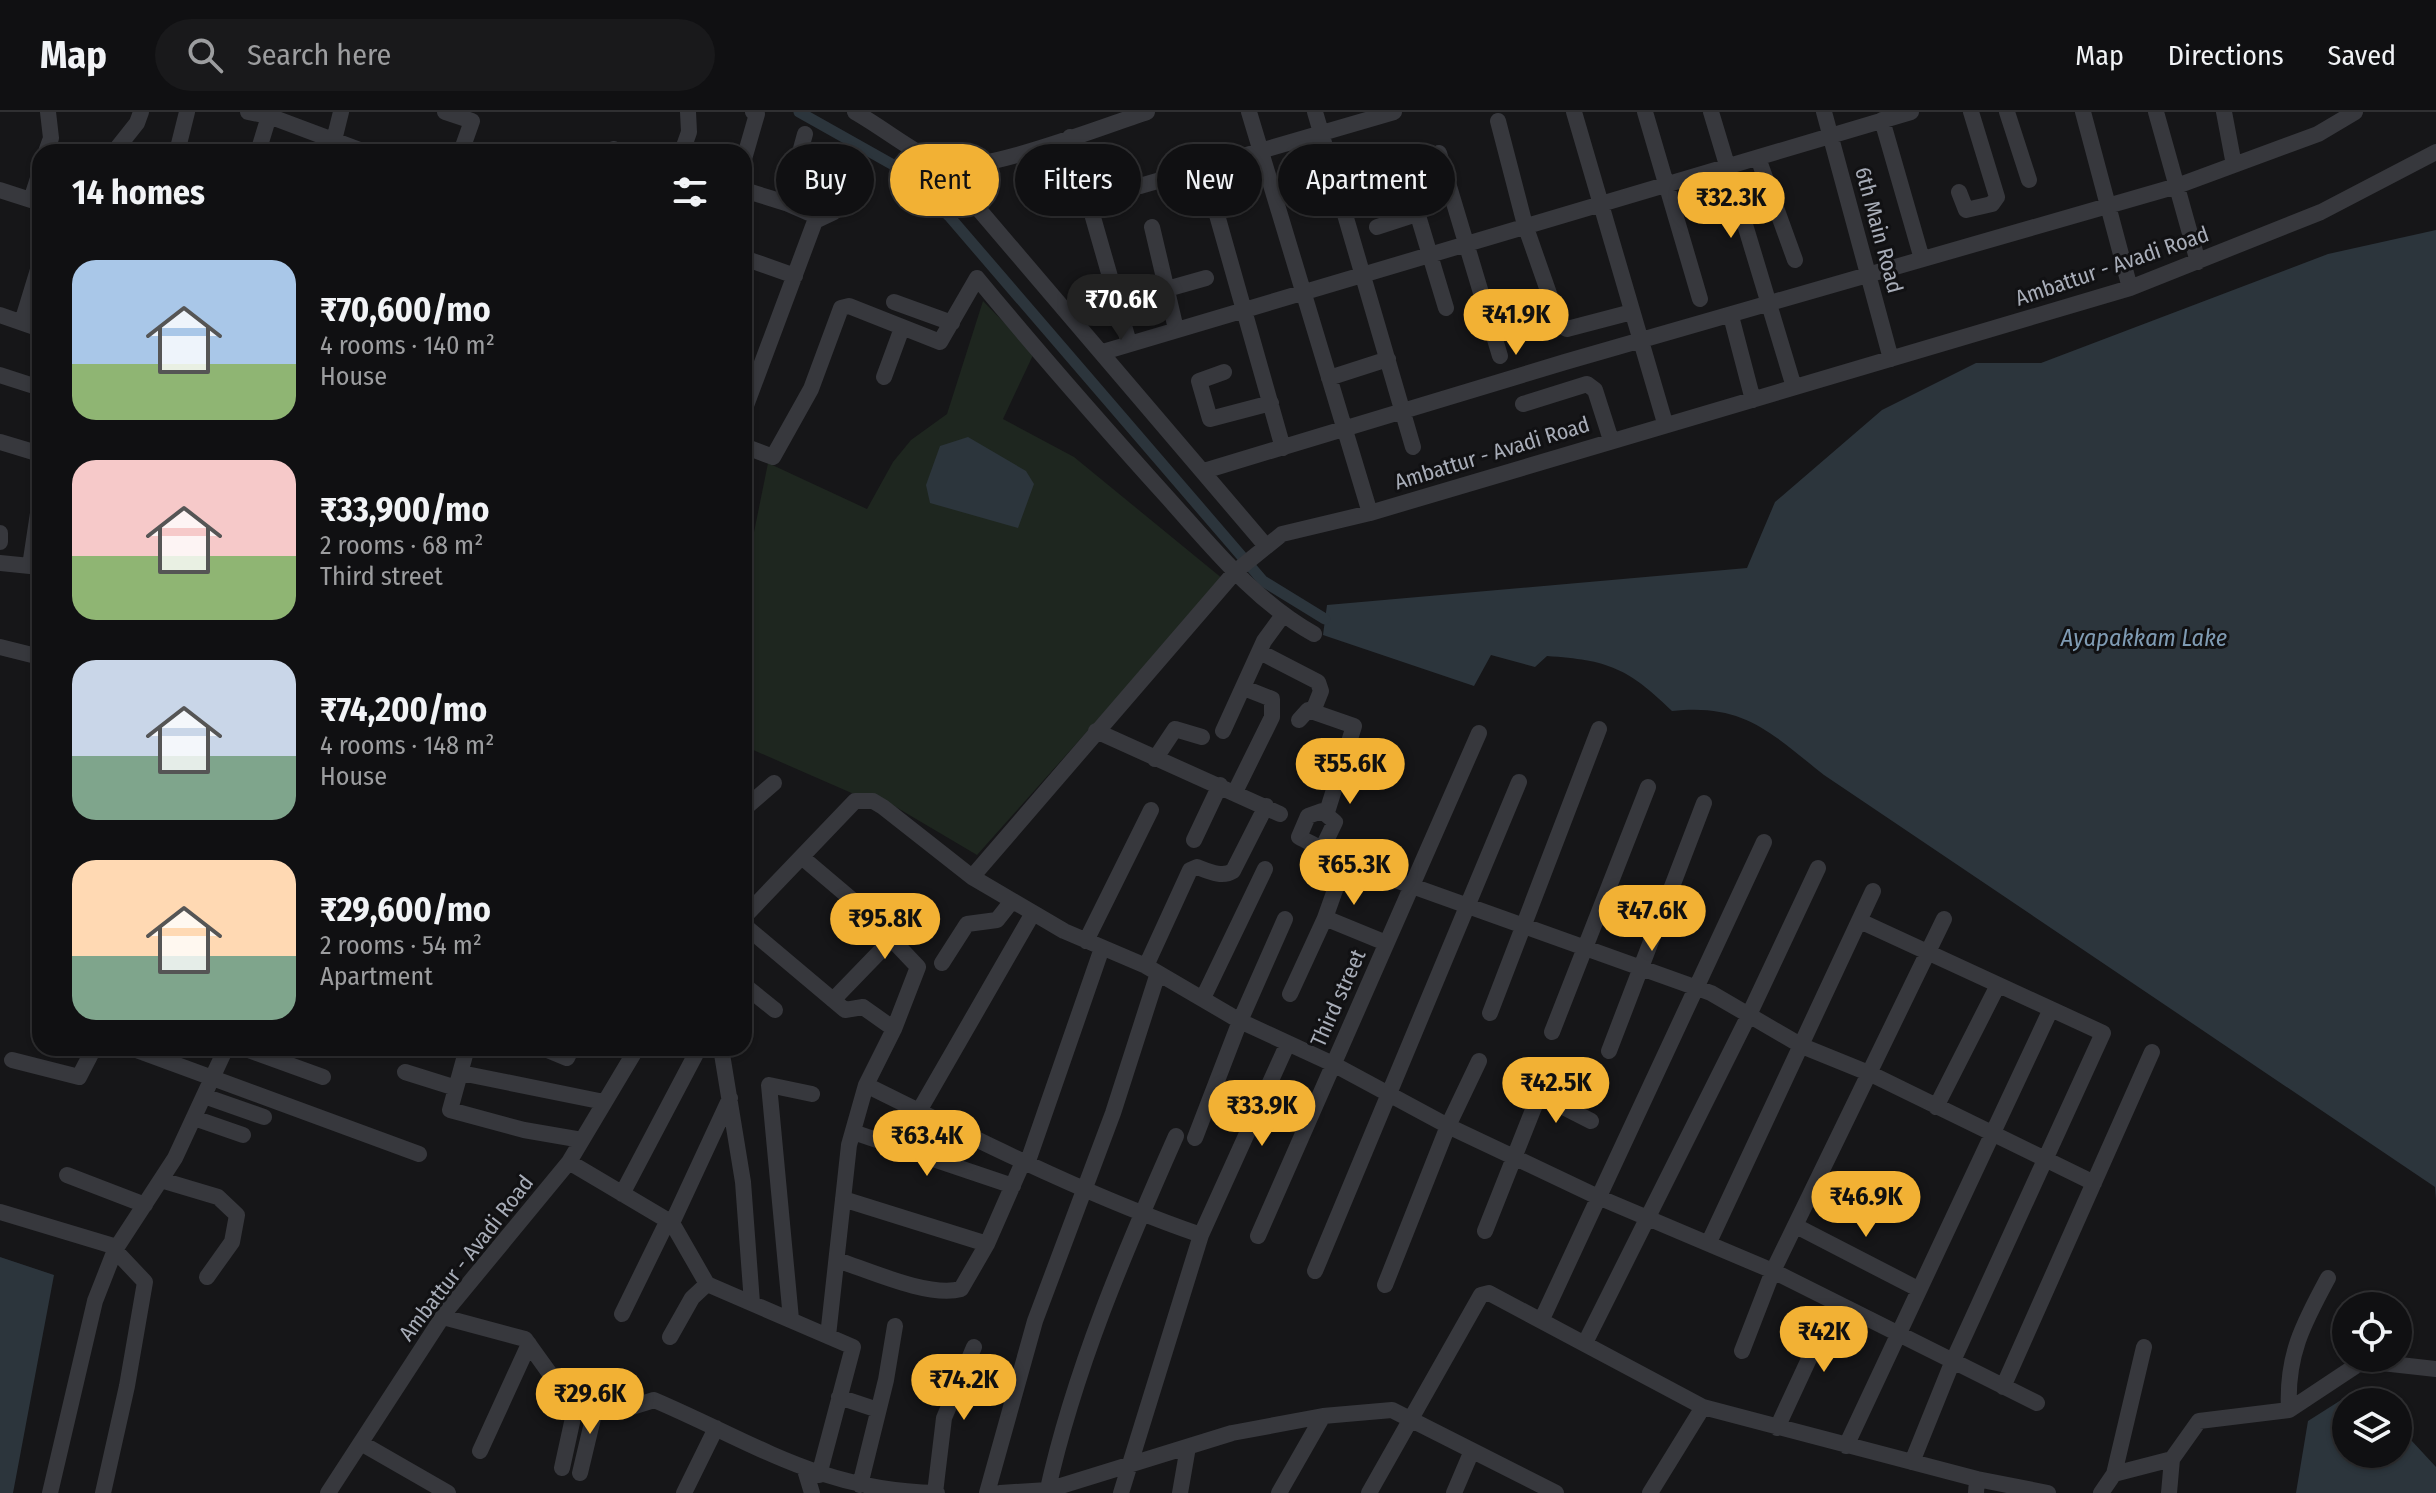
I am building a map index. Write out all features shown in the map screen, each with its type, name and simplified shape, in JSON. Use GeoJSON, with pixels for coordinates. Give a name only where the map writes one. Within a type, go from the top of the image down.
{"type":"FeatureCollection","features":[{"type":"Feature","properties":{"kind":"street"},"geometry":{"type":"LineString","coordinates":[[48,112],[49,144]]}},
{"type":"Feature","properties":{"kind":"street"},"geometry":{"type":"LineString","coordinates":[[120,144],[137,123],[141,112]]}},
{"type":"Feature","properties":{"kind":"street"},"geometry":{"type":"LineString","coordinates":[[179,144],[187,112]]}},
{"type":"Feature","properties":{"kind":"street"},"geometry":{"type":"LineString","coordinates":[[248,112],[270,114],[329,144]]}},
{"type":"Feature","properties":{"kind":"street"},"geometry":{"type":"LineString","coordinates":[[333,144],[341,112]]}},
{"type":"Feature","properties":{"kind":"street"},"geometry":{"type":"LineString","coordinates":[[445,112],[472,121],[464,144]]}},
{"type":"Feature","properties":{"kind":"street"},"geometry":{"type":"LineString","coordinates":[[685,144],[689,132],[688,112]]}},
{"type":"Feature","properties":{"kind":"street"},"geometry":{"type":"LineString","coordinates":[[748,144],[757,114],[753,112]]}},
{"type":"Feature","properties":{"kind":"street"},"geometry":{"type":"LineString","coordinates":[[855,112],[907,144]]}},
{"type":"Feature","properties":{"kind":"street"},"geometry":{"type":"LineString","coordinates":[[999,160],[1147,112]]}},
{"type":"Feature","properties":{"kind":"street"},"geometry":{"type":"LineString","coordinates":[[1249,112],[1259,144]]}},
{"type":"Feature","properties":{"kind":"street"},"geometry":{"type":"LineString","coordinates":[[1315,112],[1413,447]]}},
{"type":"Feature","properties":{"kind":"street"},"geometry":{"type":"LineString","coordinates":[[1262,151],[1394,112]]}},
{"type":"Feature","properties":{"kind":"street"},"geometry":{"type":"LineString","coordinates":[[1574,112],[1665,423]]}},
{"type":"Feature","properties":{"kind":"street"},"geometry":{"type":"LineString","coordinates":[[1645,112],[1700,299]]}},
{"type":"Feature","properties":{"kind":"street"},"geometry":{"type":"LineString","coordinates":[[1711,112],[1730,165],[1794,387]]}},
{"type":"Feature","properties":{"kind":"street","name":"6th Main Road"},"geometry":{"type":"LineString","coordinates":[[1824,112],[1891,359]]}},
{"type":"Feature","properties":{"kind":"street"},"geometry":{"type":"LineString","coordinates":[[1103,352],[1303,290],[1911,112]]}},
{"type":"Feature","properties":{"kind":"street"},"geometry":{"type":"LineString","coordinates":[[1959,192],[1966,210],[1992,204],[1997,197],[1971,112]]}},
{"type":"Feature","properties":{"kind":"street"},"geometry":{"type":"LineString","coordinates":[[2007,112],[2029,180]]}},
{"type":"Feature","properties":{"kind":"street"},"geometry":{"type":"LineString","coordinates":[[2083,112],[2130,288]]}},
{"type":"Feature","properties":{"kind":"street"},"geometry":{"type":"LineString","coordinates":[[2156,112],[2198,262]]}},
{"type":"Feature","properties":{"kind":"street"},"geometry":{"type":"LineString","coordinates":[[2224,112],[2234,165]]}},
{"type":"Feature","properties":{"kind":"street"},"geometry":{"type":"LineString","coordinates":[[1204,471],[2177,186],[2318,134],[2355,112]]}},
{"type":"Feature","properties":{"kind":"street"},"geometry":{"type":"LineString","coordinates":[[261,144],[270,114]]}},
{"type":"Feature","properties":{"kind":"street"},"geometry":{"type":"LineString","coordinates":[[1882,120],[1922,259]]}},
{"type":"Feature","properties":{"kind":"street"},"geometry":{"type":"LineString","coordinates":[[1498,121],[1525,225],[1560,325],[1567,329],[1632,312]]}},
{"type":"Feature","properties":{"kind":"street"},"geometry":{"type":"LineString","coordinates":[[802,144],[805,134]]}},
{"type":"Feature","properties":{"kind":"street"},"geometry":{"type":"LineString","coordinates":[[1070,137],[1129,343]]}},
{"type":"Feature","properties":{"kind":"street","name":"Ambattur - Avadi Road"},"geometry":{"type":"LineString","coordinates":[[972,877],[1237,570],[1282,534],[1370,513],[1665,423],[1753,400],[2130,288],[2321,212],[2436,152]]}},
{"type":"Feature","properties":{"kind":"street"},"geometry":{"type":"LineString","coordinates":[[1262,154],[1370,513]]}},
{"type":"Feature","properties":{"kind":"street"},"geometry":{"type":"LineString","coordinates":[[1758,158],[1795,260]]}},
{"type":"Feature","properties":{"kind":"street"},"geometry":{"type":"LineString","coordinates":[[0,190],[32,200]]}},
{"type":"Feature","properties":{"kind":"street"},"geometry":{"type":"LineString","coordinates":[[752,192],[776,200]]}},
{"type":"Feature","properties":{"kind":"street"},"geometry":{"type":"LineString","coordinates":[[1455,204],[1500,356]]}},
{"type":"Feature","properties":{"kind":"street"},"geometry":{"type":"LineString","coordinates":[[752,390],[818,217],[821,216]]}},
{"type":"Feature","properties":{"kind":"street"},"geometry":{"type":"LineString","coordinates":[[985,216],[1204,471],[1261,550]]}},
{"type":"Feature","properties":{"kind":"street"},"geometry":{"type":"LineString","coordinates":[[1217,216],[1283,448]]}},
{"type":"Feature","properties":{"kind":"street"},"geometry":{"type":"LineString","coordinates":[[1377,227],[1411,216]]}},
{"type":"Feature","properties":{"kind":"street"},"geometry":{"type":"LineString","coordinates":[[1418,216],[1446,308]]}},
{"type":"Feature","properties":{"kind":"street"},"geometry":{"type":"LineString","coordinates":[[1152,227],[1176,329]]}},
{"type":"Feature","properties":{"kind":"street"},"geometry":{"type":"LineString","coordinates":[[752,261],[795,276]]}},
{"type":"Feature","properties":{"kind":"street"},"geometry":{"type":"LineString","coordinates":[[752,449],[773,457],[811,389],[841,308],[849,306],[940,342],[977,278],[1098,420],[1237,570],[1283,615],[1314,634]]}},
{"type":"Feature","properties":{"kind":"street"},"geometry":{"type":"LineString","coordinates":[[1167,289],[1206,278]]}},
{"type":"Feature","properties":{"kind":"street"},"geometry":{"type":"LineString","coordinates":[[22,322],[32,289]]}},
{"type":"Feature","properties":{"kind":"street"},"geometry":{"type":"LineString","coordinates":[[894,302],[952,323]]}},
{"type":"Feature","properties":{"kind":"street"},"geometry":{"type":"LineString","coordinates":[[0,315],[32,326]]}},
{"type":"Feature","properties":{"kind":"street"},"geometry":{"type":"LineString","coordinates":[[1731,316],[1753,400]]}},
{"type":"Feature","properties":{"kind":"street"},"geometry":{"type":"LineString","coordinates":[[884,377],[902,328]]}},
{"type":"Feature","properties":{"kind":"street"},"geometry":{"type":"LineString","coordinates":[[1329,378],[1388,359]]}},
{"type":"Feature","properties":{"kind":"street"},"geometry":{"type":"LineString","coordinates":[[1224,372],[1199,381],[1210,419],[1271,403]]}},
{"type":"Feature","properties":{"kind":"street"},"geometry":{"type":"LineString","coordinates":[[0,375],[32,385]]}},
{"type":"Feature","properties":{"kind":"street"},"geometry":{"type":"LineString","coordinates":[[1523,404],[1587,384],[1592,386],[1611,440]]}},
{"type":"Feature","properties":{"kind":"street"},"geometry":{"type":"LineString","coordinates":[[0,442],[32,452]]}},
{"type":"Feature","properties":{"kind":"street"},"geometry":{"type":"LineString","coordinates":[[0,533],[0,542]]}},
{"type":"Feature","properties":{"kind":"street"},"geometry":{"type":"LineString","coordinates":[[0,563],[30,566],[32,553]]}},
{"type":"Feature","properties":{"kind":"street"},"geometry":{"type":"LineString","coordinates":[[1223,731],[1262,653],[1264,641],[1283,615]]}},
{"type":"Feature","properties":{"kind":"street"},"geometry":{"type":"LineString","coordinates":[[0,647],[32,655]]}},
{"type":"Feature","properties":{"kind":"street"},"geometry":{"type":"LineString","coordinates":[[1262,653],[1318,682],[1321,691],[1306,715],[1354,726],[1327,812]]}},
{"type":"Feature","properties":{"kind":"street"},"geometry":{"type":"LineString","coordinates":[[1194,840],[1272,717],[1272,699],[1244,688]]}},
{"type":"Feature","properties":{"kind":"street"},"geometry":{"type":"LineString","coordinates":[[1155,759],[1175,729],[1202,737]]}},
{"type":"Feature","properties":{"kind":"street"},"geometry":{"type":"LineString","coordinates":[[1490,1013],[1521,924],[1599,729]]}},
{"type":"Feature","properties":{"kind":"street"},"geometry":{"type":"LineString","coordinates":[[987,1493],[1035,1321],[1113,1113],[1152,970],[1190,870],[1197,867],[1212,873],[1228,874],[1233,871],[1273,810],[1096,731]]}},
{"type":"Feature","properties":{"kind":"street","name":"Third street"},"geometry":{"type":"LineString","coordinates":[[1258,1236],[1479,733]]}},
{"type":"Feature","properties":{"kind":"street"},"geometry":{"type":"LineString","coordinates":[[1315,1271],[1519,782]]}},
{"type":"Feature","properties":{"kind":"street"},"geometry":{"type":"LineString","coordinates":[[752,802],[774,783]]}},
{"type":"Feature","properties":{"kind":"street"},"geometry":{"type":"LineString","coordinates":[[1552,1032],[1582,948],[1648,787]]}},
{"type":"Feature","properties":{"kind":"street"},"geometry":{"type":"LineString","coordinates":[[752,909],[804,859],[845,808],[855,801],[868,800],[883,807],[972,877],[1012,901],[1152,970],[1240,1021],[1333,1064],[1513,1158],[1773,1271],[2037,1403]]}},
{"type":"Feature","properties":{"kind":"street"},"geometry":{"type":"LineString","coordinates":[[1609,1051],[1704,803]]}},
{"type":"Feature","properties":{"kind":"street"},"geometry":{"type":"LineString","coordinates":[[837,1260],[902,1282],[951,1292],[961,1289],[987,1244],[1025,1163],[1094,944],[1151,810]]}},
{"type":"Feature","properties":{"kind":"street"},"geometry":{"type":"LineString","coordinates":[[1322,849],[1335,822],[1327,812]]}},
{"type":"Feature","properties":{"kind":"street"},"geometry":{"type":"LineString","coordinates":[[1327,812],[1308,816],[1299,837],[1345,862],[1711,993],[1802,1046],[1871,1074],[2094,1183]]}},
{"type":"Feature","properties":{"kind":"street"},"geometry":{"type":"LineString","coordinates":[[1542,1319],[1764,842]]}},
{"type":"Feature","properties":{"kind":"street"},"geometry":{"type":"LineString","coordinates":[[804,859],[892,939],[918,967],[894,1029],[866,1085],[853,1132],[828,1336]]}},
{"type":"Feature","properties":{"kind":"street"},"geometry":{"type":"LineString","coordinates":[[1290,994],[1325,918],[1345,862]]}},
{"type":"Feature","properties":{"kind":"street"},"geometry":{"type":"LineString","coordinates":[[1585,1343],[1748,1017],[1818,868]]}},
{"type":"Feature","properties":{"kind":"street"},"geometry":{"type":"LineString","coordinates":[[1203,998],[1265,869]]}},
{"type":"Feature","properties":{"kind":"street"},"geometry":{"type":"LineString","coordinates":[[1709,1242],[1873,891]]}},
{"type":"Feature","properties":{"kind":"street"},"geometry":{"type":"LineString","coordinates":[[942,963],[967,924],[997,920],[1012,901]]}},
{"type":"Feature","properties":{"kind":"street"},"geometry":{"type":"LineString","coordinates":[[919,1111],[1033,913]]}},
{"type":"Feature","properties":{"kind":"street"},"geometry":{"type":"LineString","coordinates":[[1325,918],[1386,943]]}},
{"type":"Feature","properties":{"kind":"street"},"geometry":{"type":"LineString","coordinates":[[1195,1138],[1240,1021],[1285,919]]}},
{"type":"Feature","properties":{"kind":"street"},"geometry":{"type":"LineString","coordinates":[[1742,1351],[1773,1271],[1944,919]]}},
{"type":"Feature","properties":{"kind":"street"},"geometry":{"type":"LineString","coordinates":[[1860,921],[2103,1033],[1952,1363],[1912,1462]]}},
{"type":"Feature","properties":{"kind":"street"},"geometry":{"type":"LineString","coordinates":[[752,932],[845,1010],[863,1007],[894,1029]]}},
{"type":"Feature","properties":{"kind":"street"},"geometry":{"type":"LineString","coordinates":[[833,1000],[892,939]]}},
{"type":"Feature","properties":{"kind":"street"},"geometry":{"type":"LineString","coordinates":[[1936,1107],[1998,985]]}},
{"type":"Feature","properties":{"kind":"street"},"geometry":{"type":"LineString","coordinates":[[752,991],[775,1010]]}},
{"type":"Feature","properties":{"kind":"street"},"geometry":{"type":"LineString","coordinates":[[1846,1446],[2051,1009]]}},
{"type":"Feature","properties":{"kind":"street"},"geometry":{"type":"LineString","coordinates":[[1121,1493],[1201,1235],[1287,1045]]}},
{"type":"Feature","properties":{"kind":"street"},"geometry":{"type":"LineString","coordinates":[[2003,1387],[2152,1052]]}},
{"type":"Feature","properties":{"kind":"street"},"geometry":{"type":"LineString","coordinates":[[12,1060],[79,1077],[90,1056]]}},
{"type":"Feature","properties":{"kind":"street"},"geometry":{"type":"LineString","coordinates":[[152,1056],[419,1154]]}},
{"type":"Feature","properties":{"kind":"street"},"geometry":{"type":"LineString","coordinates":[[50,1493],[95,1301],[115,1250],[161,1180],[223,1056]]}},
{"type":"Feature","properties":{"kind":"street"},"geometry":{"type":"LineString","coordinates":[[265,1056],[323,1077]]}},
{"type":"Feature","properties":{"kind":"street"},"geometry":{"type":"LineString","coordinates":[[465,1056],[450,1110],[524,1130],[582,1140]]}},
{"type":"Feature","properties":{"kind":"street","name":"Ambattur - Avadi Road"},"geometry":{"type":"LineString","coordinates":[[328,1493],[443,1317],[569,1162],[632,1056]]}},
{"type":"Feature","properties":{"kind":"street"},"geometry":{"type":"LineString","coordinates":[[622,1194],[695,1056]]}},
{"type":"Feature","properties":{"kind":"street"},"geometry":{"type":"LineString","coordinates":[[722,1056],[743,1182],[752,1303]]}},
{"type":"Feature","properties":{"kind":"street"},"geometry":{"type":"LineString","coordinates":[[1385,1285],[1448,1126],[1479,1061]]}},
{"type":"Feature","properties":{"kind":"street"},"geometry":{"type":"LineString","coordinates":[[405,1072],[604,1102]]}},
{"type":"Feature","properties":{"kind":"street"},"geometry":{"type":"LineString","coordinates":[[1485,1231],[1546,1077]]}},
{"type":"Feature","properties":{"kind":"street"},"geometry":{"type":"LineString","coordinates":[[791,1319],[769,1085],[812,1094]]}},
{"type":"Feature","properties":{"kind":"street"},"geometry":{"type":"LineString","coordinates":[[866,1085],[1025,1163],[1142,1215],[1201,1235]]}},
{"type":"Feature","properties":{"kind":"street"},"geometry":{"type":"LineString","coordinates":[[1538,1094],[1591,1121]]}},
{"type":"Feature","properties":{"kind":"street"},"geometry":{"type":"LineString","coordinates":[[204,1096],[264,1117]]}},
{"type":"Feature","properties":{"kind":"street"},"geometry":{"type":"LineString","coordinates":[[622,1314],[730,1098]]}},
{"type":"Feature","properties":{"kind":"street"},"geometry":{"type":"LineString","coordinates":[[194,1118],[243,1135]]}},
{"type":"Feature","properties":{"kind":"street"},"geometry":{"type":"LineString","coordinates":[[853,1132],[1013,1186]]}},
{"type":"Feature","properties":{"kind":"street"},"geometry":{"type":"LineString","coordinates":[[1047,1491],[1070,1401],[1176,1136]]}},
{"type":"Feature","properties":{"kind":"street"},"geometry":{"type":"LineString","coordinates":[[569,1162],[670,1221],[707,1284],[853,1347],[812,1472],[812,1493]]}},
{"type":"Feature","properties":{"kind":"street"},"geometry":{"type":"LineString","coordinates":[[67,1175],[145,1205]]}},
{"type":"Feature","properties":{"kind":"street"},"geometry":{"type":"LineString","coordinates":[[161,1180],[218,1197],[237,1215],[232,1242],[207,1277]]}},
{"type":"Feature","properties":{"kind":"street"},"geometry":{"type":"LineString","coordinates":[[843,1199],[987,1244]]}},
{"type":"Feature","properties":{"kind":"street"},"geometry":{"type":"LineString","coordinates":[[0,1212],[110,1245],[145,1282],[127,1386],[103,1493]]}},
{"type":"Feature","properties":{"kind":"street"},"geometry":{"type":"LineString","coordinates":[[1796,1226],[1918,1289]]}},
{"type":"Feature","properties":{"kind":"street"},"geometry":{"type":"LineString","coordinates":[[2289,1410],[2287,1376],[2293,1352],[2305,1321],[2328,1278]]}},
{"type":"Feature","properties":{"kind":"street"},"geometry":{"type":"LineString","coordinates":[[670,1337],[692,1298],[707,1284]]}},
{"type":"Feature","properties":{"kind":"street"},"geometry":{"type":"LineString","coordinates":[[1369,1493],[1481,1295],[1489,1293],[1703,1407],[1912,1462],[1977,1486],[2048,1493]]}},
{"type":"Feature","properties":{"kind":"street"},"geometry":{"type":"LineString","coordinates":[[1777,1428],[1835,1303]]}},
{"type":"Feature","properties":{"kind":"street"},"geometry":{"type":"LineString","coordinates":[[443,1317],[525,1339],[553,1378],[596,1406],[622,1410],[654,1400],[767,1455],[812,1472],[884,1492],[936,1493],[944,1418],[974,1347]]}},
{"type":"Feature","properties":{"kind":"street"},"geometry":{"type":"LineString","coordinates":[[860,1485],[895,1326]]}},
{"type":"Feature","properties":{"kind":"street"},"geometry":{"type":"LineString","coordinates":[[480,1451],[529,1344]]}},
{"type":"Feature","properties":{"kind":"street"},"geometry":{"type":"LineString","coordinates":[[2101,1493],[2114,1474],[2144,1347]]}},
{"type":"Feature","properties":{"kind":"street"},"geometry":{"type":"LineString","coordinates":[[2169,1493],[2172,1459],[2199,1421],[2289,1410],[2357,1365],[2373,1362],[2436,1369]]}},
{"type":"Feature","properties":{"kind":"street"},"geometry":{"type":"LineString","coordinates":[[562,1468],[578,1395]]}},
{"type":"Feature","properties":{"kind":"street"},"geometry":{"type":"LineString","coordinates":[[839,1397],[878,1410]]}},
{"type":"Feature","properties":{"kind":"street"},"geometry":{"type":"LineString","coordinates":[[580,1473],[596,1406]]}},
{"type":"Feature","properties":{"kind":"street"},"geometry":{"type":"LineString","coordinates":[[1650,1493],[1703,1407]]}},
{"type":"Feature","properties":{"kind":"street"},"geometry":{"type":"LineString","coordinates":[[1000,1493],[1047,1491],[1232,1433],[1323,1416],[1392,1410],[1471,1453],[1556,1493]]}},
{"type":"Feature","properties":{"kind":"street"},"geometry":{"type":"LineString","coordinates":[[1279,1493],[1323,1416]]}},
{"type":"Feature","properties":{"kind":"street"},"geometry":{"type":"LineString","coordinates":[[684,1493],[716,1428]]}},
{"type":"Feature","properties":{"kind":"street"},"geometry":{"type":"LineString","coordinates":[[361,1443],[448,1493]]}},
{"type":"Feature","properties":{"kind":"street"},"geometry":{"type":"LineString","coordinates":[[1180,1493],[1188,1447]]}},
{"type":"Feature","properties":{"kind":"street"},"geometry":{"type":"LineString","coordinates":[[1454,1493],[1471,1453]]}},
{"type":"Feature","properties":{"kind":"street"},"geometry":{"type":"LineString","coordinates":[[2114,1474],[2172,1459]]}},
{"type":"Feature","properties":{"kind":"shaded area"},"geometry":{"type":"Polygon","coordinates":[[[983,301],[1034,353],[1003,419],[1074,457],[1223,579],[977,855],[884,800],[863,798],[752,749],[752,542],[768,463],[867,509],[893,462],[911,440],[947,414],[983,301]]]}},
{"type":"Feature","properties":{"kind":"water","name":"Ayapakkam Lake"},"geometry":{"type":"Polygon","coordinates":[[[2436,230],[2436,1200],[2435,1187],[1824,775],[1755,724],[1719,712],[1672,711],[1629,676],[1586,660],[1547,656],[1535,667],[1491,655],[1474,686],[1323,635],[1327,605],[1747,568],[1775,502],[1882,410],[1976,363],[2041,363],[2328,254],[2436,230]]]}},
{"type":"Feature","properties":{"kind":"water"},"geometry":{"type":"Polygon","coordinates":[[[968,437],[1026,471],[1034,484],[1018,528],[930,503],[926,485],[940,446],[968,437]]]}},
{"type":"Feature","properties":{"kind":"water"},"geometry":{"type":"Polygon","coordinates":[[[0,1257],[54,1275],[13,1493],[0,1493],[0,1257]]]}},
{"type":"Feature","properties":{"kind":"water"},"geometry":{"type":"Polygon","coordinates":[[[2332,1406],[2332,1468],[2412,1468],[2412,1441],[2436,1467],[2436,1493],[2296,1493],[2308,1421],[2332,1406]]]}},
{"type":"Feature","properties":{"kind":"waterway"},"geometry":{"type":"LineString","coordinates":[[799,112],[904,171],[949,216],[1263,581],[1325,619]]}}]}
